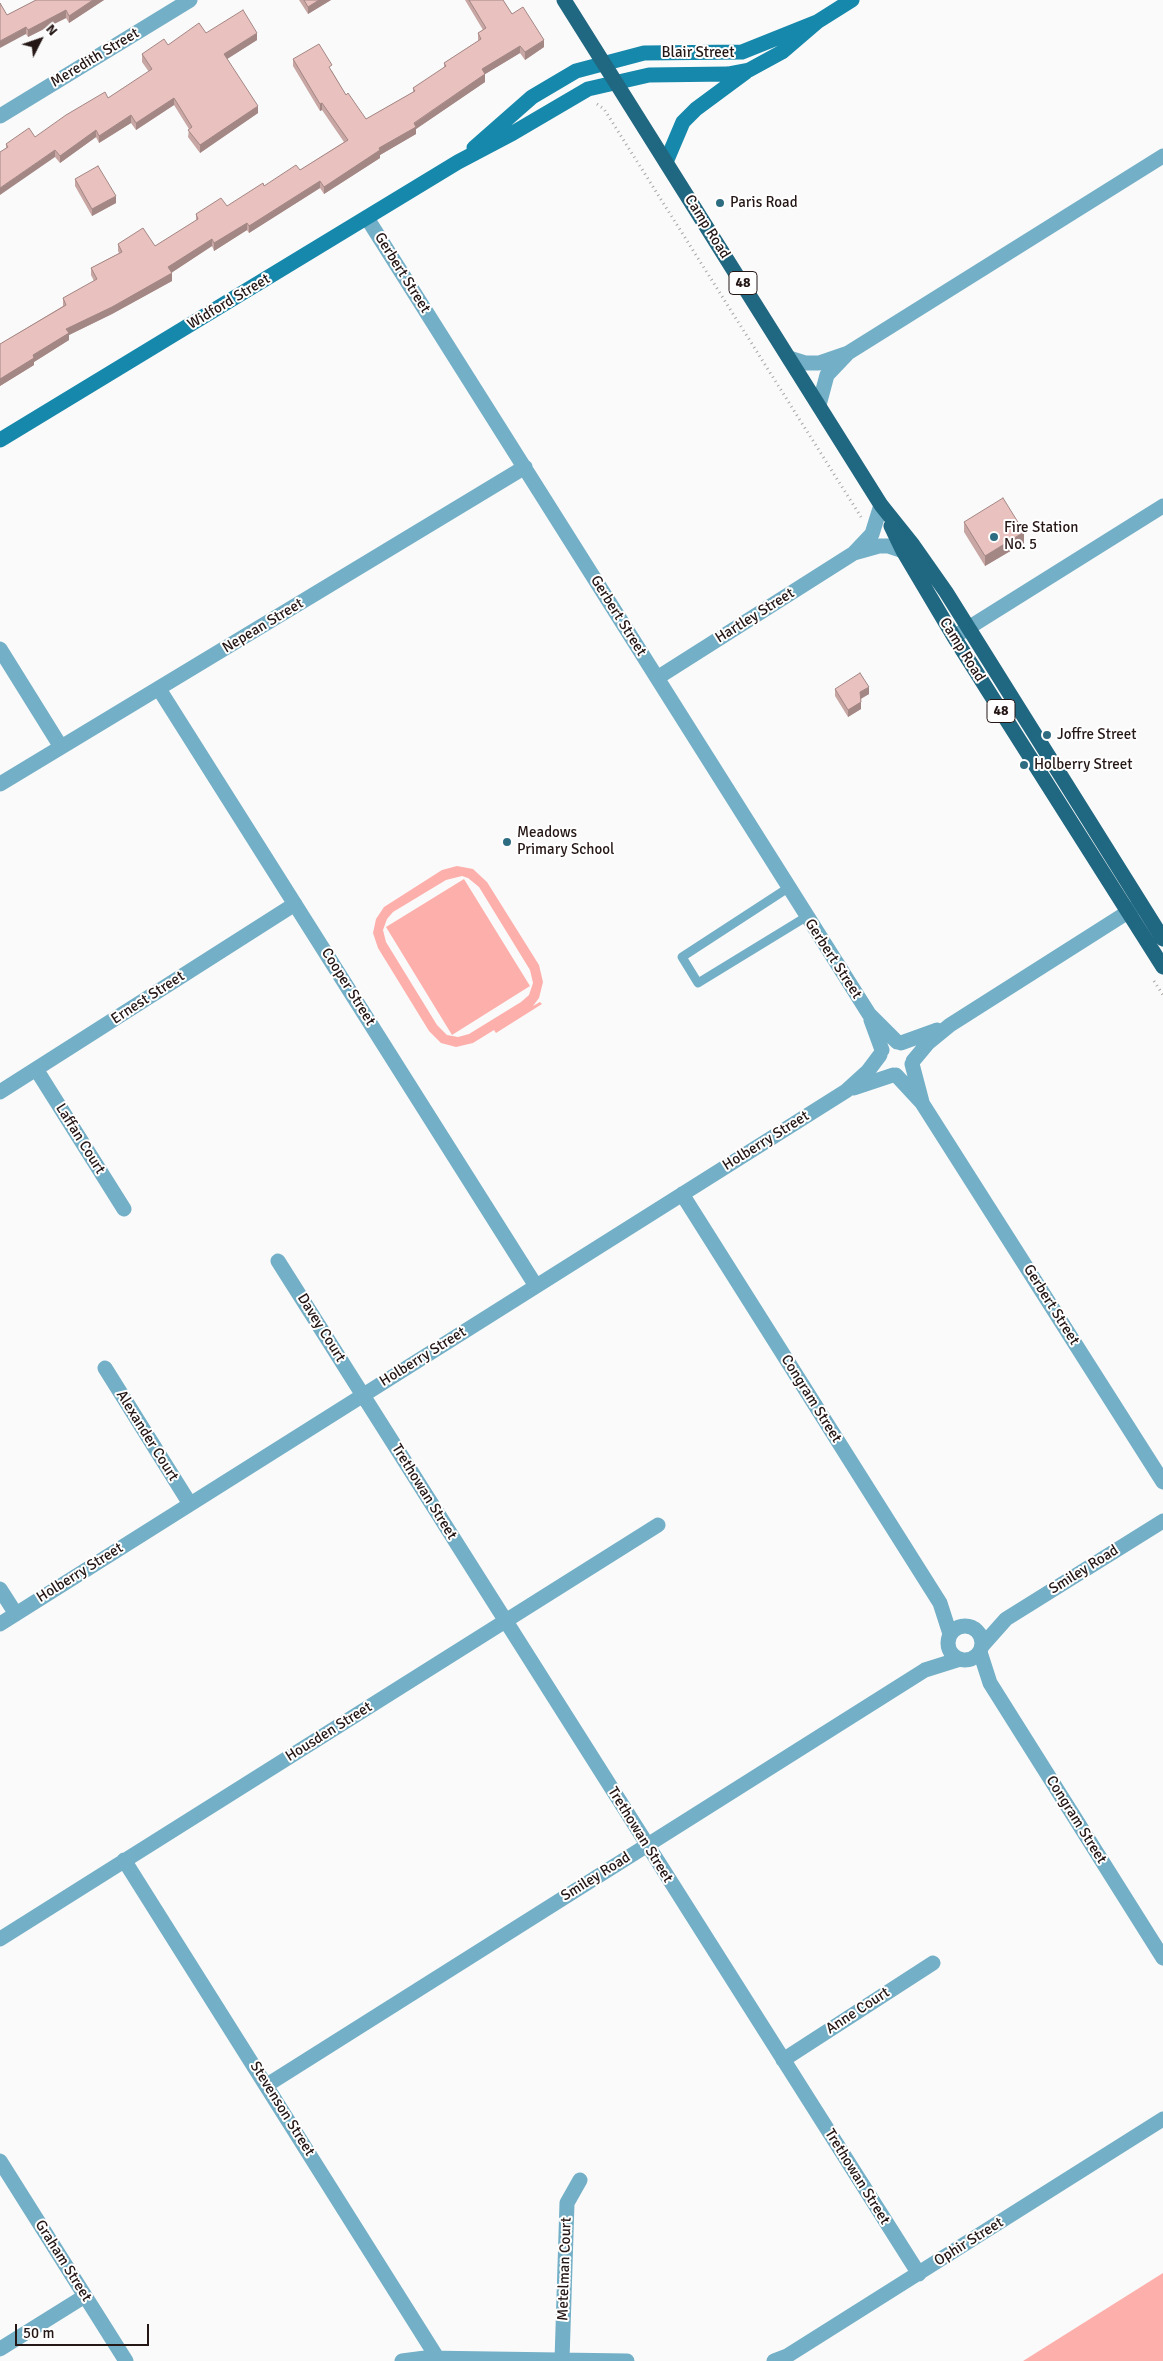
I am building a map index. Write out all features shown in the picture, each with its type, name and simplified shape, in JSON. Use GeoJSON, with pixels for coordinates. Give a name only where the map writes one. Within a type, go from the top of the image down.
{"type":"FeatureCollection","features":[{"type":"Feature","properties":{"kind":"main road","name":"Camp Road"},"geometry":{"type":"LineString","coordinates":[[564,0],[881,505],[903,551],[954,637],[1163,967]]}},
{"type":"Feature","properties":{"kind":"main road","name":"Camp Road"},"geometry":{"type":"LineString","coordinates":[[881,505],[913,545],[968,628],[1163,939]]}},
{"type":"Feature","properties":{"kind":"street","name":"Meredith Street"},"geometry":{"type":"LineString","coordinates":[[0,116],[190,0]]}},
{"type":"Feature","properties":{"kind":"street","name":"Blair Street"},"geometry":{"type":"LineString","coordinates":[[666,162],[683,122],[696,109],[749,70],[782,52],[817,22],[852,0]]}},
{"type":"Feature","properties":{"kind":"street","name":"Blair Street"},"geometry":{"type":"LineString","coordinates":[[604,63],[644,53],[742,52],[755,49],[817,22]]}},
{"type":"Feature","properties":{"kind":"street","name":"Widford Street"},"geometry":{"type":"LineString","coordinates":[[458,162],[532,97],[563,77],[604,63]]}},
{"type":"Feature","properties":{"kind":"street","name":"Blair Street"},"geometry":{"type":"LineString","coordinates":[[616,81],[649,75],[728,74],[749,70]]}},
{"type":"Feature","properties":{"kind":"street","name":"Widford Street"},"geometry":{"type":"LineString","coordinates":[[0,440],[458,162],[513,133],[588,89],[616,81]]}},
{"type":"Feature","properties":{"kind":"street"},"geometry":{"type":"LineString","coordinates":[[789,358],[804,363],[819,363],[848,353],[1163,156]]}},
{"type":"Feature","properties":{"kind":"street","name":"Gerbert Street"},"geometry":{"type":"LineString","coordinates":[[367,218],[806,917],[869,1014],[899,1042]]}},
{"type":"Feature","properties":{"kind":"street"},"geometry":{"type":"LineString","coordinates":[[819,405],[827,376],[848,353]]}},
{"type":"Feature","properties":{"kind":"street","name":"Nepean Street"},"geometry":{"type":"LineString","coordinates":[[0,784],[525,467]]}},
{"type":"Feature","properties":{"kind":"street","name":"Hartley Street"},"geometry":{"type":"LineString","coordinates":[[657,678],[854,553],[872,534],[877,524],[881,505]]}},
{"type":"Feature","properties":{"kind":"street"},"geometry":{"type":"LineString","coordinates":[[954,637],[1163,506]]}},
{"type":"Feature","properties":{"kind":"street","name":"Hartley Street"},"geometry":{"type":"LineString","coordinates":[[854,553],[879,546],[888,546],[903,551]]}},
{"type":"Feature","properties":{"kind":"street"},"geometry":{"type":"LineString","coordinates":[[0,649],[61,747]]}},
{"type":"Feature","properties":{"kind":"street","name":"Cooper Street"},"geometry":{"type":"LineString","coordinates":[[160,689],[536,1286]]}},
{"type":"Feature","properties":{"kind":"street","name":"Ernest Street"},"geometry":{"type":"LineString","coordinates":[[0,1092],[295,904]]}},
{"type":"Feature","properties":{"kind":"street"},"geometry":{"type":"LineString","coordinates":[[950,1025],[889,1044],[881,1052],[881,1065],[894,1075],[906,1072],[928,1043],[950,1025],[1141,904]]}},
{"type":"Feature","properties":{"kind":"street","name":"Gerbert Street"},"geometry":{"type":"LineString","coordinates":[[869,1014],[881,1052]]}},
{"type":"Feature","properties":{"kind":"street"},"geometry":{"type":"LineString","coordinates":[[899,1042],[911,1052],[912,1063]]}},
{"type":"Feature","properties":{"kind":"street","name":"Holberry Street"},"geometry":{"type":"LineString","coordinates":[[0,1624],[846,1091],[868,1071],[881,1052]]}},
{"type":"Feature","properties":{"kind":"street","name":"Gerbert Street"},"geometry":{"type":"LineString","coordinates":[[912,1063],[922,1103]]}},
{"type":"Feature","properties":{"kind":"street","name":"Laffan Court"},"geometry":{"type":"LineString","coordinates":[[36,1069],[124,1209]]}},
{"type":"Feature","properties":{"kind":"street","name":"Gerbert Street"},"geometry":{"type":"LineString","coordinates":[[894,1075],[922,1103],[1163,1482]]}},
{"type":"Feature","properties":{"kind":"street","name":"Holberry Street"},"geometry":{"type":"LineString","coordinates":[[846,1091],[894,1075]]}},
{"type":"Feature","properties":{"kind":"street","name":"Congram Street"},"geometry":{"type":"LineString","coordinates":[[682,1194],[940,1603],[967,1626]]}},
{"type":"Feature","properties":{"kind":"street","name":"Davey Court"},"geometry":{"type":"LineString","coordinates":[[278,1261],[363,1395]]}},
{"type":"Feature","properties":{"kind":"street","name":"Alexander Court"},"geometry":{"type":"LineString","coordinates":[[105,1368],[190,1504]]}},
{"type":"Feature","properties":{"kind":"street","name":"Trethowan Street"},"geometry":{"type":"LineString","coordinates":[[363,1395],[919,2274]]}},
{"type":"Feature","properties":{"kind":"street","name":"Smiley Road"},"geometry":{"type":"LineString","coordinates":[[981,1649],[1006,1619],[1163,1521]]}},
{"type":"Feature","properties":{"kind":"street","name":"Housden Street"},"geometry":{"type":"LineString","coordinates":[[0,1939],[658,1525]]}},
{"type":"Feature","properties":{"kind":"street"},"geometry":{"type":"LineString","coordinates":[[0,1589],[16,1614]]}},
{"type":"Feature","properties":{"kind":"street","name":"Congram Street"},"geometry":{"type":"LineString","coordinates":[[940,1603],[949,1637]]}},
{"type":"Feature","properties":{"kind":"street","name":"Smiley Road"},"geometry":{"type":"LineString","coordinates":[[967,1626],[1006,1619]]}},
{"type":"Feature","properties":{"kind":"street"},"geometry":{"type":"LineString","coordinates":[[967,1626],[981,1636],[981,1649],[973,1658],[962,1659],[950,1650],[949,1637],[958,1627],[967,1626]]}},
{"type":"Feature","properties":{"kind":"street","name":"Smiley Road"},"geometry":{"type":"LineString","coordinates":[[926,1670],[949,1637]]}},
{"type":"Feature","properties":{"kind":"street","name":"Congram Street"},"geometry":{"type":"LineString","coordinates":[[981,1649],[990,1682],[1163,1956]]}},
{"type":"Feature","properties":{"kind":"street","name":"Congram Street"},"geometry":{"type":"LineString","coordinates":[[962,1659],[990,1682]]}},
{"type":"Feature","properties":{"kind":"street","name":"Smiley Road"},"geometry":{"type":"LineString","coordinates":[[267,2085],[926,1670],[962,1659]]}},
{"type":"Feature","properties":{"kind":"street","name":"Stevenson Street"},"geometry":{"type":"LineString","coordinates":[[124,1860],[438,2359]]}},
{"type":"Feature","properties":{"kind":"street","name":"Anne Court"},"geometry":{"type":"LineString","coordinates":[[783,2060],[933,1963]]}},
{"type":"Feature","properties":{"kind":"street","name":"Ophir Street"},"geometry":{"type":"LineString","coordinates":[[774,2361],[787,2356],[919,2274],[1163,2119]]}},
{"type":"Feature","properties":{"kind":"street","name":"Graham Street"},"geometry":{"type":"LineString","coordinates":[[0,2161],[126,2361]]}},
{"type":"Feature","properties":{"kind":"street","name":"Metelman Court"},"geometry":{"type":"LineString","coordinates":[[562,2360],[567,2203],[580,2180]]}},
{"type":"Feature","properties":{"kind":"street"},"geometry":{"type":"LineString","coordinates":[[0,2349],[85,2296]]}},
{"type":"Feature","properties":{"kind":"street"},"geometry":{"type":"LineString","coordinates":[[402,2361],[438,2359],[627,2361]]}},
{"type":"Feature","properties":{"kind":"lane"},"geometry":{"type":"LineString","coordinates":[[788,888],[682,957],[698,983],[806,917]]}},
{"type":"Feature","properties":{"kind":"shaded area"},"geometry":{"type":"Polygon","coordinates":[[[457,866],[473,869],[487,882],[539,965],[543,982],[539,998],[533,1006],[540,1002],[542,1004],[496,1033],[494,1030],[473,1043],[456,1047],[441,1043],[429,1031],[378,948],[373,933],[376,919],[384,907],[442,870],[457,866]],[[462,876],[446,880],[393,912],[387,919],[383,930],[386,942],[437,1025],[447,1035],[458,1037],[469,1034],[521,1002],[529,995],[533,983],[530,970],[479,887],[468,878],[462,876]]]}},
{"type":"Feature","properties":{"kind":"shaded area"},"geometry":{"type":"Polygon","coordinates":[[[464,879],[530,986],[452,1035],[386,927],[464,879]]]}},
{"type":"Feature","properties":{"kind":"shaded area"},"geometry":{"type":"Polygon","coordinates":[[[1163,2273],[1163,2361],[1023,2361],[1163,2273]]]}},
{"type":"Feature","properties":{"kind":"building"},"geometry":{"type":"Polygon","coordinates":[[[36,0],[93,0],[69,16],[66,10],[28,30],[26,27],[0,41],[0,3],[7,15],[36,0]]]}},
{"type":"Feature","properties":{"kind":"building"},"geometry":{"type":"Polygon","coordinates":[[[304,0],[319,0],[308,7],[304,0]]]}},
{"type":"Feature","properties":{"kind":"building"},"geometry":{"type":"Polygon","coordinates":[[[469,0],[503,0],[512,14],[523,7],[544,40],[525,52],[520,46],[482,69],[485,74],[414,123],[416,127],[379,148],[380,150],[324,187],[320,181],[249,226],[247,223],[214,243],[212,239],[168,267],[172,273],[112,307],[66,329],[69,333],[33,355],[34,358],[0,379],[0,344],[66,305],[63,298],[97,279],[91,268],[122,252],[118,244],[143,228],[155,246],[198,219],[196,214],[221,198],[227,206],[263,183],[264,186],[296,165],[300,170],[348,140],[322,103],[320,104],[293,59],[319,44],[332,65],[329,67],[346,95],[348,93],[366,119],[415,91],[413,88],[446,66],[444,63],[481,39],[478,33],[486,28],[469,0]]]}},
{"type":"Feature","properties":{"kind":"building"},"geometry":{"type":"Polygon","coordinates":[[[243,10],[257,33],[224,54],[258,106],[200,145],[188,130],[192,127],[174,98],[136,123],[131,115],[99,136],[96,130],[60,156],[55,150],[0,188],[0,152],[8,147],[6,144],[29,128],[35,137],[66,115],[105,92],[108,98],[152,69],[142,54],[164,39],[168,45],[199,23],[206,33],[243,10]]]}},
{"type":"Feature","properties":{"kind":"building"},"geometry":{"type":"Polygon","coordinates":[[[98,166],[116,196],[92,209],[75,179],[98,166]]]}},
{"type":"Feature","properties":{"kind":"building","name":"Fire Station No. 5"},"geometry":{"type":"Polygon","coordinates":[[[1003,498],[1024,532],[985,556],[964,522],[1003,498]]]}},
{"type":"Feature","properties":{"kind":"building"},"geometry":{"type":"Polygon","coordinates":[[[860,673],[869,687],[860,692],[861,702],[848,710],[835,689],[860,673]]]}},
{"type":"Feature","properties":{"kind":"place","name":"Paris Road"},"geometry":{"type":"Point","coordinates":[720,203]}},
{"type":"Feature","properties":{"kind":"place","name":"Fire Station No. 5"},"geometry":{"type":"Point","coordinates":[994,537]}},
{"type":"Feature","properties":{"kind":"place","name":"Joffre Street"},"geometry":{"type":"Point","coordinates":[1047,735]}},
{"type":"Feature","properties":{"kind":"place","name":"Holberry Street"},"geometry":{"type":"Point","coordinates":[1024,765]}},
{"type":"Feature","properties":{"kind":"place","name":"Meadows Primary School"},"geometry":{"type":"Point","coordinates":[507,842]}}]}
